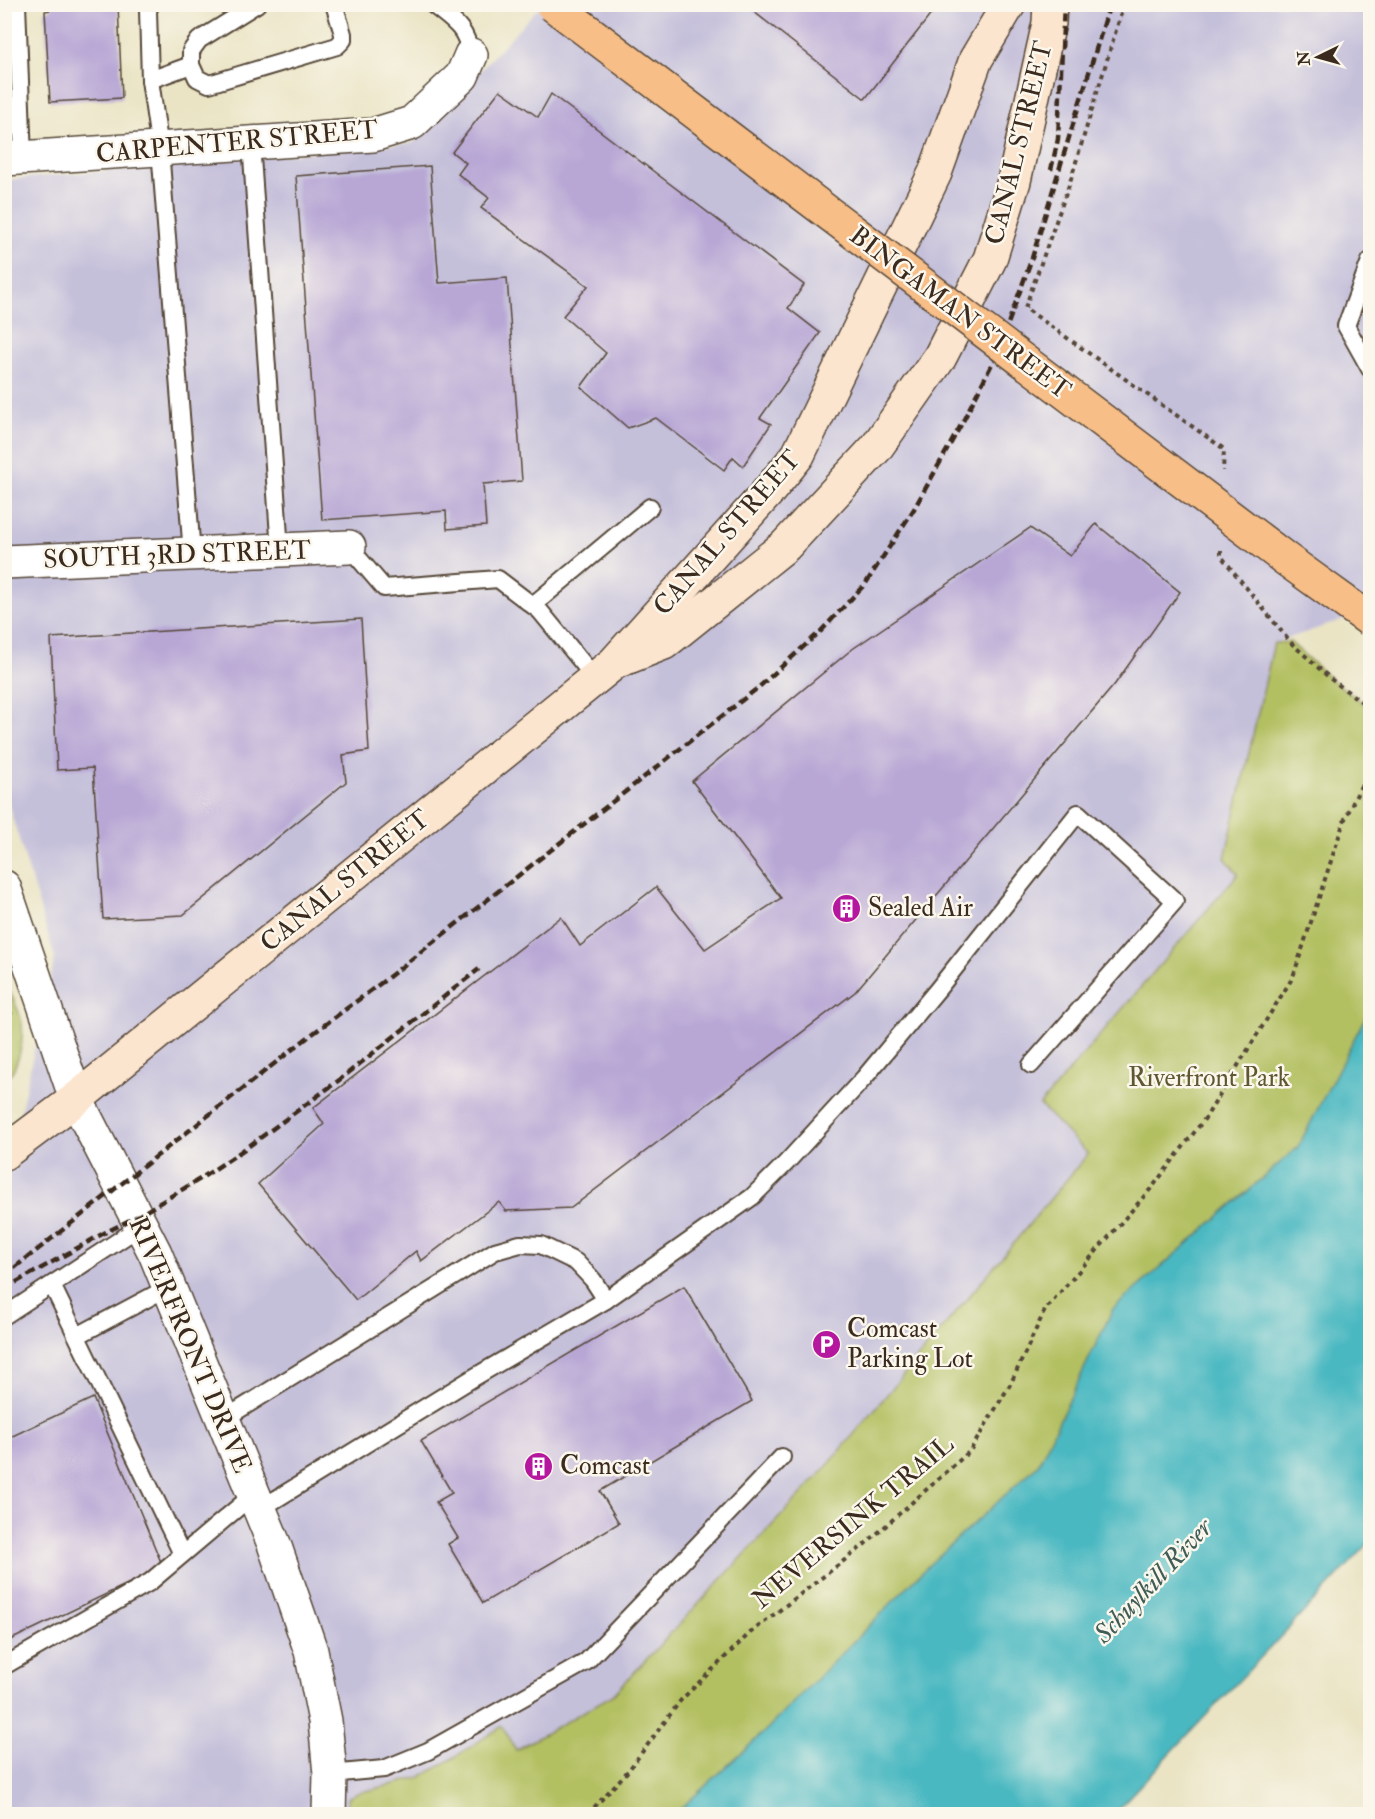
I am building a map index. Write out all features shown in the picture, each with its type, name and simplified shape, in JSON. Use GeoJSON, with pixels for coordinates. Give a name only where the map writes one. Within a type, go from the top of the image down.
{"type":"FeatureCollection","features":[{"type":"Feature","properties":{"kind":"main road","name":"BINGAMAN STREET"},"geometry":{"type":"LineString","coordinates":[[552,4],[1277,553],[1371,620]]}},
{"type":"Feature","properties":{"kind":"street","name":"CANAL STREET"},"geometry":{"type":"LineString","coordinates":[[4,1153],[76,1099],[605,671],[768,493],[798,455],[935,173],[976,59],[1010,4]]}},
{"type":"Feature","properties":{"kind":"street","name":"CANAL STREET"},"geometry":{"type":"LineString","coordinates":[[605,671],[664,643],[785,546],[876,448],[940,357],[990,259],[1014,181],[1049,23],[1050,4]]}},
{"type":"Feature","properties":{"kind":"street","name":"CARPENTER STREET"},"geometry":{"type":"LineString","coordinates":[[14,158],[373,135],[412,123],[462,76],[471,55]]}},
{"type":"Feature","properties":{"kind":"street","name":"SOUTH 3RD STREET"},"geometry":{"type":"LineString","coordinates":[[4,562],[349,547]]}},
{"type":"Feature","properties":{"kind":"street","name":"RIVERFRONT DRIVE"},"geometry":{"type":"LineString","coordinates":[[4,887],[76,1099],[155,1253],[257,1501],[310,1650],[325,1721],[330,1774],[329,1815]]}},
{"type":"Feature","properties":{"kind":"lane"},"geometry":{"type":"LineString","coordinates":[[14,158],[17,4]]}},
{"type":"Feature","properties":{"kind":"lane"},"geometry":{"type":"LineString","coordinates":[[151,4],[148,10],[150,80],[160,149],[192,554]]}},
{"type":"Feature","properties":{"kind":"lane"},"geometry":{"type":"LineString","coordinates":[[257,4],[199,40],[191,51],[191,65],[197,78],[209,84],[337,46],[343,40],[343,34],[334,4]]}},
{"type":"Feature","properties":{"kind":"lane"},"geometry":{"type":"LineString","coordinates":[[432,4],[459,26],[468,38],[471,55]]}},
{"type":"Feature","properties":{"kind":"lane"},"geometry":{"type":"LineString","coordinates":[[150,80],[191,65]]}},
{"type":"Feature","properties":{"kind":"lane"},"geometry":{"type":"LineString","coordinates":[[251,143],[280,550]]}},
{"type":"Feature","properties":{"kind":"lane"},"geometry":{"type":"LineString","coordinates":[[1371,261],[1346,326],[1371,369]]}},
{"type":"Feature","properties":{"kind":"lane"},"geometry":{"type":"LineString","coordinates":[[533,605],[650,507]]}},
{"type":"Feature","properties":{"kind":"lane"},"geometry":{"type":"LineString","coordinates":[[349,547],[384,588],[498,579],[540,611],[605,671]]}},
{"type":"Feature","properties":{"kind":"lane"},"geometry":{"type":"LineString","coordinates":[[4,1666],[150,1581],[182,1554],[257,1501],[606,1300],[752,1197],[864,1078],[1078,813],[1175,901],[1031,1065]]}},
{"type":"Feature","properties":{"kind":"lane"},"geometry":{"type":"LineString","coordinates":[[4,1316],[141,1226]]}},
{"type":"Feature","properties":{"kind":"lane"},"geometry":{"type":"LineString","coordinates":[[224,1419],[495,1251],[520,1244],[541,1245],[576,1262],[593,1280],[606,1300]]}},
{"type":"Feature","properties":{"kind":"lane"},"geometry":{"type":"LineString","coordinates":[[52,1285],[182,1554]]}},
{"type":"Feature","properties":{"kind":"lane"},"geometry":{"type":"LineString","coordinates":[[77,1336],[169,1287]]}},
{"type":"Feature","properties":{"kind":"lane"},"geometry":{"type":"LineString","coordinates":[[330,1774],[384,1769],[428,1751],[586,1662],[782,1457]]}},
{"type":"Feature","properties":{"kind":"path"},"geometry":{"type":"LineString","coordinates":[[1124,4],[1069,184],[1025,308],[1224,449],[1223,473]]}},
{"type":"Feature","properties":{"kind":"path"},"geometry":{"type":"LineString","coordinates":[[1221,544],[1221,556],[1290,642],[1332,680],[1371,708]]}},
{"type":"Feature","properties":{"kind":"path","name":"NEVERSINK TRAIL"},"geometry":{"type":"LineString","coordinates":[[588,1815],[628,1771],[681,1700],[750,1633],[864,1545],[970,1451],[1011,1383],[1045,1310],[1154,1185],[1206,1117],[1293,977],[1344,821],[1371,767]]}},
{"type":"Feature","properties":{"kind":"shaded area"},"geometry":{"type":"Polygon","coordinates":[[[541,5],[1370,5],[1370,611],[1274,643],[1238,874],[1040,1104],[1088,1154],[824,1470],[613,1695],[516,1750],[502,1727],[419,1778],[354,1794],[348,1798],[348,1814],[5,1814],[4,1185],[55,958],[5,793],[5,180],[413,143],[541,5]]]}},
{"type":"Feature","properties":{"kind":"green space","name":"Riverfront Park"},"geometry":{"type":"Polygon","coordinates":[[[1290,642],[1332,680],[1370,708],[1370,1008],[1298,1147],[1113,1309],[1038,1465],[930,1564],[764,1732],[675,1814],[348,1814],[348,1798],[354,1794],[419,1778],[502,1726],[516,1750],[613,1695],[824,1470],[1088,1154],[1040,1105],[1238,874],[1225,858],[1274,643],[1290,642]]]}},
{"type":"Feature","properties":{"kind":"green space"},"geometry":{"type":"Polygon","coordinates":[[[4,980],[22,1024],[21,1048],[17,1063],[5,1082],[4,980]]]}},
{"type":"Feature","properties":{"kind":"water","name":"Schuylkill River"},"geometry":{"type":"Polygon","coordinates":[[[1370,1008],[1370,1542],[1113,1814],[675,1814],[764,1732],[930,1564],[1038,1465],[1113,1309],[1298,1147],[1370,1008]]]}},
{"type":"Feature","properties":{"kind":"building"},"geometry":{"type":"Polygon","coordinates":[[[52,4],[118,4],[122,98],[50,102],[45,11],[50,10],[52,4]]]}},
{"type":"Feature","properties":{"kind":"building"},"geometry":{"type":"Polygon","coordinates":[[[744,4],[939,4],[865,99],[744,4]]]}},
{"type":"Feature","properties":{"kind":"building"},"geometry":{"type":"Polygon","coordinates":[[[500,90],[538,117],[551,94],[804,285],[788,308],[820,333],[760,418],[771,424],[743,466],[733,457],[724,470],[656,418],[628,428],[581,387],[606,353],[563,316],[588,286],[481,208],[489,198],[458,174],[466,163],[452,152],[500,90]]]}},
{"type":"Feature","properties":{"kind":"building"},"geometry":{"type":"Polygon","coordinates":[[[430,166],[439,283],[507,278],[522,481],[483,484],[486,526],[447,529],[446,511],[322,520],[296,176],[430,166]]]}},
{"type":"Feature","properties":{"kind":"building","name":"Sealed Air"},"geometry":{"type":"Polygon","coordinates":[[[1096,524],[1180,592],[1115,684],[855,992],[571,1208],[506,1211],[499,1202],[421,1261],[416,1251],[356,1300],[258,1184],[324,1124],[313,1108],[561,917],[580,946],[656,887],[705,949],[781,898],[692,781],[851,650],[1030,528],[1070,556],[1096,524]]]}},
{"type":"Feature","properties":{"kind":"building"},"geometry":{"type":"Polygon","coordinates":[[[361,619],[369,751],[343,755],[346,782],[183,915],[103,919],[93,768],[57,770],[51,638],[361,619]]]}},
{"type":"Feature","properties":{"kind":"building","name":"Comcast"},"geometry":{"type":"Polygon","coordinates":[[[684,1286],[752,1401],[600,1491],[619,1523],[483,1603],[448,1544],[458,1538],[436,1502],[452,1493],[421,1441],[684,1286]]]}},
{"type":"Feature","properties":{"kind":"building"},"geometry":{"type":"Polygon","coordinates":[[[93,1398],[163,1567],[4,1643],[4,1440],[93,1398]]]}},
{"type":"Feature","properties":{"kind":"railway"},"geometry":{"type":"LineString","coordinates":[[1051,170],[1058,139],[1064,4]]}},
{"type":"Feature","properties":{"kind":"railway"},"geometry":{"type":"LineString","coordinates":[[4,1276],[759,687],[821,631],[866,583],[914,509],[997,354],[1032,258],[1110,4]]}},
{"type":"Feature","properties":{"kind":"railway"},"geometry":{"type":"LineString","coordinates":[[4,1289],[136,1217],[200,1179],[249,1146],[338,1081],[479,969]]}},
{"type":"Feature","properties":{"kind":"place","name":"Sealed Air"},"geometry":{"type":"Point","coordinates":[847,908]}},
{"type":"Feature","properties":{"kind":"place","name":"Comcast Parking Lot"},"geometry":{"type":"Point","coordinates":[826,1344]}},
{"type":"Feature","properties":{"kind":"place","name":"Comcast"},"geometry":{"type":"Point","coordinates":[539,1466]}}]}
